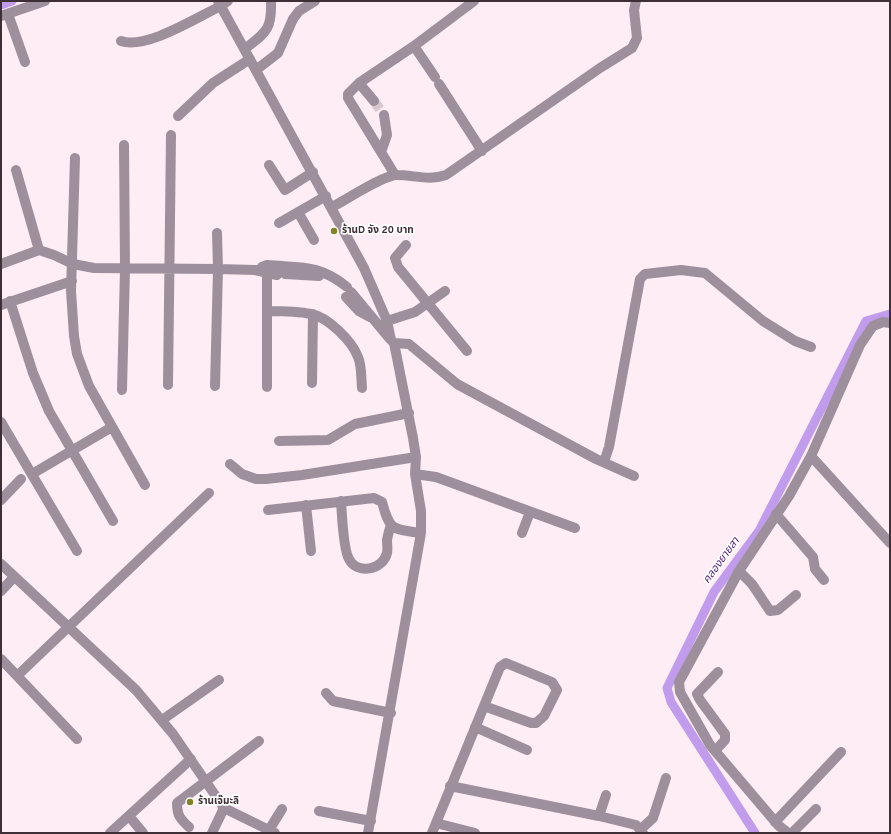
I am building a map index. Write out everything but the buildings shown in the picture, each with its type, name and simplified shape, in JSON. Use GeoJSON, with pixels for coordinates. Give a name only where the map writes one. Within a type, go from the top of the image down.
{"type":"FeatureCollection","features":[{"type":"Feature","properties":{"kind":"street"},"geometry":{"type":"LineString","coordinates":[[25,62],[5,15],[45,1]]}},
{"type":"Feature","properties":{"kind":"street"},"geometry":{"type":"LineString","coordinates":[[245,49],[267,31],[272,17],[271,1]]}},
{"type":"Feature","properties":{"kind":"street"},"geometry":{"type":"LineString","coordinates":[[256,70],[278,53],[292,19],[299,11],[316,1]]}},
{"type":"Feature","properties":{"kind":"street"},"geometry":{"type":"LineString","coordinates":[[395,175],[348,98],[349,93],[360,83],[414,46],[474,1]]}},
{"type":"Feature","properties":{"kind":"street"},"geometry":{"type":"LineString","coordinates":[[332,207],[395,175],[416,178],[441,176],[452,172],[600,68],[632,48],[637,38],[634,10],[636,1]]}},
{"type":"Feature","properties":{"kind":"street"},"geometry":{"type":"LineString","coordinates":[[121,41],[136,43],[147,40],[222,3],[250,59],[364,268],[387,321],[409,413],[416,457],[415,474],[421,511],[421,534],[391,713],[368,833]]}},
{"type":"Feature","properties":{"kind":"street"},"geometry":{"type":"LineString","coordinates":[[414,46],[482,151]]}},
{"type":"Feature","properties":{"kind":"street"},"geometry":{"type":"LineString","coordinates":[[178,116],[212,84],[250,59]]}},
{"type":"Feature","properties":{"kind":"street"},"geometry":{"type":"LineString","coordinates":[[360,83],[374,101]]}},
{"type":"Feature","properties":{"kind":"street"},"geometry":{"type":"LineString","coordinates":[[381,152],[387,135],[384,115]]}},
{"type":"Feature","properties":{"kind":"street"},"geometry":{"type":"LineString","coordinates":[[168,385],[171,135]]}},
{"type":"Feature","properties":{"kind":"street"},"geometry":{"type":"LineString","coordinates":[[122,390],[126,269],[124,145]]}},
{"type":"Feature","properties":{"kind":"street"},"geometry":{"type":"LineString","coordinates":[[74,158],[72,316],[77,354],[89,386],[145,485]]}},
{"type":"Feature","properties":{"kind":"street"},"geometry":{"type":"LineString","coordinates":[[269,165],[285,190],[313,172]]}},
{"type":"Feature","properties":{"kind":"street"},"geometry":{"type":"LineString","coordinates":[[16,170],[39,250]]}},
{"type":"Feature","properties":{"kind":"street"},"geometry":{"type":"LineString","coordinates":[[279,224],[326,196]]}},
{"type":"Feature","properties":{"kind":"street"},"geometry":{"type":"LineString","coordinates":[[298,212],[314,240]]}},
{"type":"Feature","properties":{"kind":"street"},"geometry":{"type":"LineString","coordinates":[[215,386],[218,269],[217,233]]}},
{"type":"Feature","properties":{"kind":"street"},"geometry":{"type":"LineString","coordinates":[[406,245],[397,255],[395,262],[467,351]]}},
{"type":"Feature","properties":{"kind":"street"},"geometry":{"type":"LineString","coordinates":[[1,264],[39,250],[73,264],[94,268],[218,269],[274,272],[316,272],[363,305],[393,342],[408,344],[457,384],[604,462],[634,476]]}},
{"type":"Feature","properties":{"kind":"street"},"geometry":{"type":"LineString","coordinates":[[604,462],[609,448],[640,279],[645,274],[681,270],[704,274],[763,320],[795,341],[811,347]]}},
{"type":"Feature","properties":{"kind":"street"},"geometry":{"type":"LineString","coordinates":[[274,272],[316,272]]}},
{"type":"Feature","properties":{"kind":"street"},"geometry":{"type":"LineString","coordinates":[[266,387],[268,312],[274,272]]}},
{"type":"Feature","properties":{"kind":"street"},"geometry":{"type":"LineString","coordinates":[[72,281],[6,303],[41,394],[113,522]]}},
{"type":"Feature","properties":{"kind":"street"},"geometry":{"type":"LineString","coordinates":[[387,321],[415,312],[445,291]]}},
{"type":"Feature","properties":{"kind":"street"},"geometry":{"type":"LineString","coordinates":[[268,312],[313,314],[328,322],[353,347],[360,364],[362,388]]}},
{"type":"Feature","properties":{"kind":"street"},"geometry":{"type":"LineString","coordinates":[[312,383],[313,314]]}},
{"type":"Feature","properties":{"kind":"street"},"geometry":{"type":"LineString","coordinates":[[788,833],[775,827],[702,733],[680,692],[680,682],[739,571],[789,496],[811,456],[860,345],[873,326],[883,322],[890,323]]}},
{"type":"Feature","properties":{"kind":"street"},"geometry":{"type":"LineString","coordinates":[[279,441],[328,440],[355,424],[409,413]]}},
{"type":"Feature","properties":{"kind":"street"},"geometry":{"type":"LineString","coordinates":[[1,422],[76,551]]}},
{"type":"Feature","properties":{"kind":"street"},"geometry":{"type":"LineString","coordinates":[[32,474],[112,427]]}},
{"type":"Feature","properties":{"kind":"street"},"geometry":{"type":"LineString","coordinates":[[811,456],[890,543]]}},
{"type":"Feature","properties":{"kind":"street"},"geometry":{"type":"LineString","coordinates":[[230,464],[242,474],[256,479],[266,479],[302,475],[416,457]]}},
{"type":"Feature","properties":{"kind":"street"},"geometry":{"type":"LineString","coordinates":[[415,474],[440,478],[575,528]]}},
{"type":"Feature","properties":{"kind":"street"},"geometry":{"type":"LineString","coordinates":[[1,500],[21,479]]}},
{"type":"Feature","properties":{"kind":"street"},"geometry":{"type":"LineString","coordinates":[[17,676],[209,493]]}},
{"type":"Feature","properties":{"kind":"street"},"geometry":{"type":"LineString","coordinates":[[268,510],[374,498],[382,502],[386,519],[390,525],[404,531],[421,534]]}},
{"type":"Feature","properties":{"kind":"street"},"geometry":{"type":"LineString","coordinates":[[341,501],[348,558],[353,566],[362,570],[372,568],[385,558],[387,553],[387,541],[390,525]]}},
{"type":"Feature","properties":{"kind":"street"},"geometry":{"type":"LineString","coordinates":[[306,505],[311,551]]}},
{"type":"Feature","properties":{"kind":"street"},"geometry":{"type":"LineString","coordinates":[[522,533],[530,512]]}},
{"type":"Feature","properties":{"kind":"street"},"geometry":{"type":"LineString","coordinates":[[776,514],[813,557],[815,569],[824,580]]}},
{"type":"Feature","properties":{"kind":"street"},"geometry":{"type":"LineString","coordinates":[[1,564],[136,690],[162,720],[191,759],[224,808],[272,832],[282,809]]}},
{"type":"Feature","properties":{"kind":"street"},"geometry":{"type":"LineString","coordinates":[[739,571],[752,584],[770,610],[778,610],[796,595]]}},
{"type":"Feature","properties":{"kind":"street"},"geometry":{"type":"LineString","coordinates":[[1,591],[14,577]]}},
{"type":"Feature","properties":{"kind":"street"},"geometry":{"type":"LineString","coordinates":[[1,659],[77,739]]}},
{"type":"Feature","properties":{"kind":"street"},"geometry":{"type":"LineString","coordinates":[[432,833],[450,786],[500,667],[506,663],[552,682],[556,686],[557,690],[544,716],[539,722],[531,723],[484,706]]}},
{"type":"Feature","properties":{"kind":"street"},"geometry":{"type":"LineString","coordinates":[[715,751],[725,740],[725,734],[697,694],[718,672]]}},
{"type":"Feature","properties":{"kind":"street"},"geometry":{"type":"LineString","coordinates":[[162,720],[219,680]]}},
{"type":"Feature","properties":{"kind":"street"},"geometry":{"type":"LineString","coordinates":[[326,693],[333,701],[391,713]]}},
{"type":"Feature","properties":{"kind":"street"},"geometry":{"type":"LineString","coordinates":[[475,727],[527,750]]}},
{"type":"Feature","properties":{"kind":"street"},"geometry":{"type":"LineString","coordinates":[[189,827],[179,818],[177,813],[177,803],[259,741]]}},
{"type":"Feature","properties":{"kind":"street"},"geometry":{"type":"LineString","coordinates":[[775,827],[841,752]]}},
{"type":"Feature","properties":{"kind":"street"},"geometry":{"type":"LineString","coordinates":[[110,833],[191,759]]}},
{"type":"Feature","properties":{"kind":"street"},"geometry":{"type":"LineString","coordinates":[[450,786],[599,816],[636,825],[642,831],[653,818],[666,778]]}},
{"type":"Feature","properties":{"kind":"street"},"geometry":{"type":"LineString","coordinates":[[599,816],[606,795]]}},
{"type":"Feature","properties":{"kind":"street"},"geometry":{"type":"LineString","coordinates":[[212,833],[224,808]]}},
{"type":"Feature","properties":{"kind":"street"},"geometry":{"type":"LineString","coordinates":[[792,833],[816,809]]}},
{"type":"Feature","properties":{"kind":"street"},"geometry":{"type":"LineString","coordinates":[[319,811],[371,821]]}},
{"type":"Feature","properties":{"kind":"street"},"geometry":{"type":"LineString","coordinates":[[129,816],[143,833]]}},
{"type":"Feature","properties":{"kind":"street"},"geometry":{"type":"LineString","coordinates":[[436,823],[475,833]]}},
{"type":"Feature","properties":{"kind":"waterway"},"geometry":{"type":"LineString","coordinates":[[1,5],[12,1]]}},
{"type":"Feature","properties":{"kind":"waterway","name":"คลองยายสา"},"geometry":{"type":"LineString","coordinates":[[755,833],[671,702],[667,688],[714,592],[759,531],[866,321],[890,314]]}},
{"type":"Feature","properties":{"kind":"tunnel"},"geometry":{"type":"LineString","coordinates":[[374,101],[384,115]]}},
{"type":"Feature","properties":{"kind":"place","name":"ร้านD จัง 20 บาท"},"geometry":{"type":"Point","coordinates":[334,231]}},
{"type":"Feature","properties":{"kind":"place","name":"ร้านเจ๊มะลิ"},"geometry":{"type":"Point","coordinates":[190,802]}}]}
